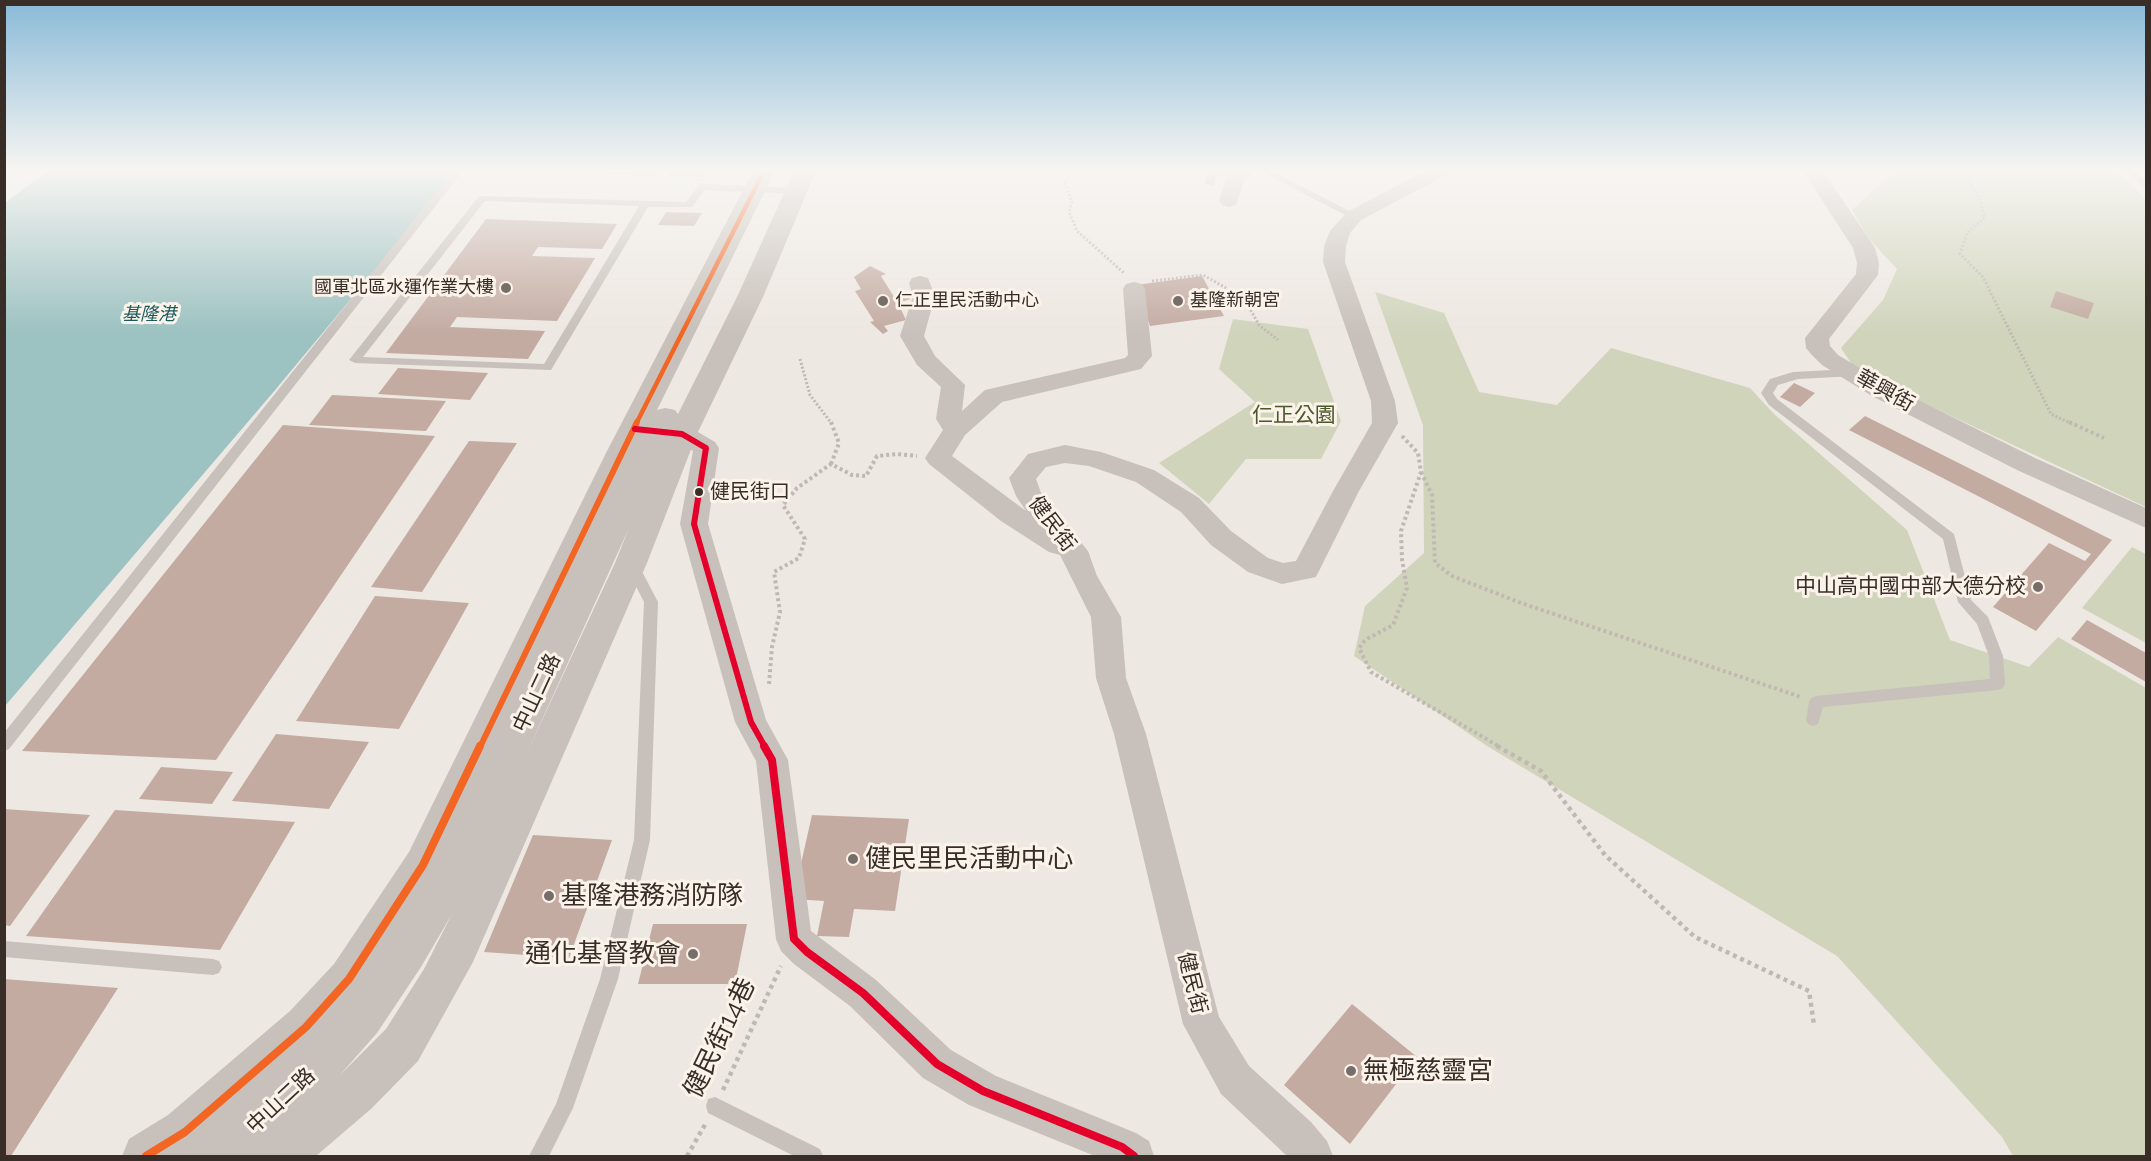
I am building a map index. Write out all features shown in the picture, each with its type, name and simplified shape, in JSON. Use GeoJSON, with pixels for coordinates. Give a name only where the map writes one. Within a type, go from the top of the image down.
{"type":"FeatureCollection","features":[{"type":"Feature","properties":{"kind":"street","name":"中山二路"},"geometry":{"type":"LineString","coordinates":[[211,1156],[245,1135],[311,1074],[361,1018],[406,953],[444,890],[658,431],[757,225]]}},
{"type":"Feature","properties":{"kind":"street"},"geometry":{"type":"LineString","coordinates":[[1345,225],[1340,231],[1335,246],[1334,261],[1383,401],[1385,423]]}},
{"type":"Feature","properties":{"kind":"street","name":"華興街"},"geometry":{"type":"LineString","coordinates":[[1849,225],[1864,248],[1868,263],[1867,275],[1817,338],[1818,348],[1830,360],[1881,391],[2026,464],[2146,519]]}},
{"type":"Feature","properties":{"kind":"street"},"geometry":{"type":"LineString","coordinates":[[920,283],[924,296],[912,336],[925,360],[953,385],[948,419],[956,429]]}},
{"type":"Feature","properties":{"kind":"street"},"geometry":{"type":"LineString","coordinates":[[1078,558],[1011,514],[938,458],[956,429],[994,396],[1133,364],[1140,356],[1133,286]]}},
{"type":"Feature","properties":{"kind":"street","name":"健民街"},"geometry":{"type":"LineString","coordinates":[[1312,1156],[1297,1136],[1235,1080],[1202,1024],[1130,734],[1111,678],[1106,616],[1083,576],[1078,558],[1029,496],[1022,478],[1037,460],[1065,454],[1092,458],[1145,476],[1190,505],[1221,538],[1258,565],[1282,574],[1306,570],[1346,491],[1385,423]]}},
{"type":"Feature","properties":{"kind":"street"},"geometry":{"type":"LineString","coordinates":[[658,431],[706,448],[694,524],[751,722],[772,760],[794,939],[807,952],[863,993],[937,1064],[983,1091],[1122,1147],[1134,1156]]}},
{"type":"Feature","properties":{"kind":"street","name":"中山二路"},"geometry":{"type":"LineString","coordinates":[[280,1156],[356,1092],[402,1045],[458,948],[631,562],[658,431]]}},
{"type":"Feature","properties":{"kind":"street","name":"中山二路"},"geometry":{"type":"LineString","coordinates":[[146,1156],[185,1132],[256,1073],[306,1027],[349,979],[423,865],[658,431]]}},
{"type":"Feature","properties":{"kind":"lane"},"geometry":{"type":"LineString","coordinates":[[4,745],[416,225]]}},
{"type":"Feature","properties":{"kind":"lane"},"geometry":{"type":"LineString","coordinates":[[461,225],[355,360],[547,368],[632,225]]}},
{"type":"Feature","properties":{"kind":"lane"},"geometry":{"type":"LineString","coordinates":[[1814,720],[1816,702],[1998,684],[1996,656],[1983,621],[1965,602],[1949,537],[1773,402],[1767,393],[1774,382],[1797,375],[1852,373]]}},
{"type":"Feature","properties":{"kind":"lane"},"geometry":{"type":"LineString","coordinates":[[539,1156],[564,1108],[609,979],[642,840],[651,602],[631,562]]}},
{"type":"Feature","properties":{"kind":"lane"},"geometry":{"type":"LineString","coordinates":[[4,949],[213,967]]}},
{"type":"Feature","properties":{"kind":"lane"},"geometry":{"type":"LineString","coordinates":[[716,1106],[813,1156]]}},
{"type":"Feature","properties":{"kind":"path"},"geometry":{"type":"LineString","coordinates":[[1075,225],[1077,231],[1101,254],[1122,270],[1133,286],[1203,274],[1244,298],[1259,325],[1278,340]]}},
{"type":"Feature","properties":{"kind":"path"},"geometry":{"type":"LineString","coordinates":[[1976,225],[1967,233],[1960,254],[1983,277],[2051,414],[2104,438]]}},
{"type":"Feature","properties":{"kind":"path"},"geometry":{"type":"LineString","coordinates":[[769,694],[772,647],[780,612],[774,572],[799,558],[805,539],[783,505],[797,488],[831,464],[839,443],[833,425],[810,395],[800,359]]}},
{"type":"Feature","properties":{"kind":"path"},"geometry":{"type":"LineString","coordinates":[[1385,423],[1418,453],[1421,471],[1432,495],[1435,562],[1452,576],[1521,603],[1816,702]]}},
{"type":"Feature","properties":{"kind":"path"},"geometry":{"type":"LineString","coordinates":[[831,464],[852,475],[866,476],[877,456],[897,454],[938,458]]}},
{"type":"Feature","properties":{"kind":"path"},"geometry":{"type":"LineString","coordinates":[[1421,471],[1401,531],[1402,559],[1407,588],[1393,625],[1365,640],[1359,648],[1371,672],[1541,771],[1605,855],[1695,937],[1809,991],[1814,1025]]}},
{"type":"Feature","properties":{"kind":"path","name":"健民街14巷"},"geometry":{"type":"LineString","coordinates":[[687,1156],[716,1106],[794,939]]}},
{"type":"Feature","properties":{"kind":"green space"},"geometry":{"type":"Polygon","coordinates":[[[1861,225],[2146,225],[2146,507],[1857,372],[1841,348],[1883,300],[1897,269],[1868,238],[1861,225]]]}},
{"type":"Feature","properties":{"kind":"green space"},"geometry":{"type":"Polygon","coordinates":[[[1375,292],[1444,313],[1479,392],[1557,405],[1611,348],[1750,388],[1773,413],[1907,530],[1950,640],[2029,667],[2058,637],[2146,688],[2146,1156],[2013,1156],[2002,1137],[1837,956],[1487,746],[1354,656],[1365,606],[1424,553],[1423,425],[1375,292]]]}},
{"type":"Feature","properties":{"kind":"green space","name":"仁正公園"},"geometry":{"type":"Polygon","coordinates":[[[1233,319],[1308,329],[1341,421],[1321,459],[1246,459],[1209,504],[1159,463],[1255,402],[1219,369],[1233,319]]]}},
{"type":"Feature","properties":{"kind":"green space"},"geometry":{"type":"Polygon","coordinates":[[[2132,547],[2146,554],[2146,643],[2082,608],[2132,547]]]}},
{"type":"Feature","properties":{"kind":"water","name":"基隆港"},"geometry":{"type":"Polygon","coordinates":[[[5,225],[412,225],[276,389],[5,706],[5,225]]]}},
{"type":"Feature","properties":{"kind":"building","name":"國軍北區水運作業大樓"},"geometry":{"type":"Polygon","coordinates":[[[481,225],[616,225],[602,249],[538,247],[532,256],[595,258],[557,321],[457,317],[450,327],[545,331],[528,359],[386,353],[481,225]]]}},
{"type":"Feature","properties":{"kind":"building","name":"仁正里民活動中心"},"geometry":{"type":"Polygon","coordinates":[[[870,266],[886,274],[881,276],[894,297],[912,295],[910,299],[898,303],[906,320],[884,326],[888,331],[883,334],[870,322],[874,321],[855,291],[861,289],[854,277],[870,266]]]}},
{"type":"Feature","properties":{"kind":"building","name":"基隆新朝宮"},"geometry":{"type":"Polygon","coordinates":[[[1202,276],[1224,316],[1150,326],[1136,285],[1202,276]]]}},
{"type":"Feature","properties":{"kind":"building"},"geometry":{"type":"Polygon","coordinates":[[[2056,291],[2094,303],[2088,319],[2050,307],[2056,291]]]}},
{"type":"Feature","properties":{"kind":"building"},"geometry":{"type":"Polygon","coordinates":[[[398,368],[488,373],[470,400],[378,394],[398,368]]]}},
{"type":"Feature","properties":{"kind":"building"},"geometry":{"type":"Polygon","coordinates":[[[1794,383],[1815,393],[1800,407],[1780,397],[1794,383]]]}},
{"type":"Feature","properties":{"kind":"building"},"geometry":{"type":"Polygon","coordinates":[[[332,395],[446,401],[426,431],[309,425],[332,395]]]}},
{"type":"Feature","properties":{"kind":"building"},"geometry":{"type":"Polygon","coordinates":[[[1865,416],[2112,540],[2036,631],[1993,607],[2049,543],[2085,561],[2091,554],[1849,430],[1865,416]]]}},
{"type":"Feature","properties":{"kind":"building"},"geometry":{"type":"Polygon","coordinates":[[[283,425],[435,436],[216,760],[22,751],[283,425]]]}},
{"type":"Feature","properties":{"kind":"building"},"geometry":{"type":"Polygon","coordinates":[[[469,441],[517,443],[422,592],[371,587],[469,441]]]}},
{"type":"Feature","properties":{"kind":"building"},"geometry":{"type":"Polygon","coordinates":[[[375,596],[469,603],[399,729],[296,721],[375,596]]]}},
{"type":"Feature","properties":{"kind":"building"},"geometry":{"type":"Polygon","coordinates":[[[2087,620],[2146,653],[2146,682],[2071,639],[2087,620]]]}},
{"type":"Feature","properties":{"kind":"building"},"geometry":{"type":"Polygon","coordinates":[[[276,734],[369,742],[329,809],[232,801],[276,734]]]}},
{"type":"Feature","properties":{"kind":"building"},"geometry":{"type":"Polygon","coordinates":[[[161,767],[233,772],[212,804],[139,799],[161,767]]]}},
{"type":"Feature","properties":{"kind":"building"},"geometry":{"type":"Polygon","coordinates":[[[4,809],[90,815],[10,926],[4,925],[4,809]]]}},
{"type":"Feature","properties":{"kind":"building"},"geometry":{"type":"Polygon","coordinates":[[[115,810],[295,822],[220,950],[26,936],[115,810]]]}},
{"type":"Feature","properties":{"kind":"building","name":"健民里民活動中心"},"geometry":{"type":"Polygon","coordinates":[[[812,815],[909,819],[895,911],[854,909],[849,937],[817,936],[824,901],[793,899],[812,815]]]}},
{"type":"Feature","properties":{"kind":"building","name":"基隆港務消防隊"},"geometry":{"type":"Polygon","coordinates":[[[533,835],[612,840],[569,958],[484,952],[533,835]]]}},
{"type":"Feature","properties":{"kind":"building","name":"通化基督教會"},"geometry":{"type":"Polygon","coordinates":[[[653,924],[747,924],[735,984],[638,984],[653,924]]]}},
{"type":"Feature","properties":{"kind":"building"},"geometry":{"type":"Polygon","coordinates":[[[4,979],[118,988],[11,1156],[4,1156],[4,979]]]}},
{"type":"Feature","properties":{"kind":"building","name":"無極慈靈宮"},"geometry":{"type":"Polygon","coordinates":[[[1352,1004],[1417,1057],[1350,1144],[1284,1085],[1352,1004]]]}},
{"type":"Feature","properties":{"kind":"transit line"},"geometry":{"type":"LineString","coordinates":[[146,1156],[185,1132],[306,1027],[349,979],[423,865],[622,451],[737,225]]}},
{"type":"Feature","properties":{"kind":"transit line"},"geometry":{"type":"LineString","coordinates":[[635,429],[682,434],[706,448],[694,524],[751,722],[772,760],[794,939],[807,952],[863,993],[937,1064],[983,1091],[1122,1147],[1134,1156]]}},
{"type":"Feature","properties":{"kind":"place","name":"國軍北區水運作業大樓"},"geometry":{"type":"Point","coordinates":[506,288]}},
{"type":"Feature","properties":{"kind":"place","name":"仁正里民活動中心"},"geometry":{"type":"Point","coordinates":[883,301]}},
{"type":"Feature","properties":{"kind":"place","name":"基隆新朝宮"},"geometry":{"type":"Point","coordinates":[1178,301]}},
{"type":"Feature","properties":{"kind":"place","name":"健民街口"},"geometry":{"type":"Point","coordinates":[699,492]}},
{"type":"Feature","properties":{"kind":"place","name":"中山高中國中部大德分校"},"geometry":{"type":"Point","coordinates":[2038,587]}},
{"type":"Feature","properties":{"kind":"place","name":"健民里民活動中心"},"geometry":{"type":"Point","coordinates":[853,859]}},
{"type":"Feature","properties":{"kind":"place","name":"基隆港務消防隊"},"geometry":{"type":"Point","coordinates":[549,896]}},
{"type":"Feature","properties":{"kind":"place","name":"通化基督教會"},"geometry":{"type":"Point","coordinates":[693,954]}},
{"type":"Feature","properties":{"kind":"place","name":"無極慈靈宮"},"geometry":{"type":"Point","coordinates":[1351,1071]}}]}
